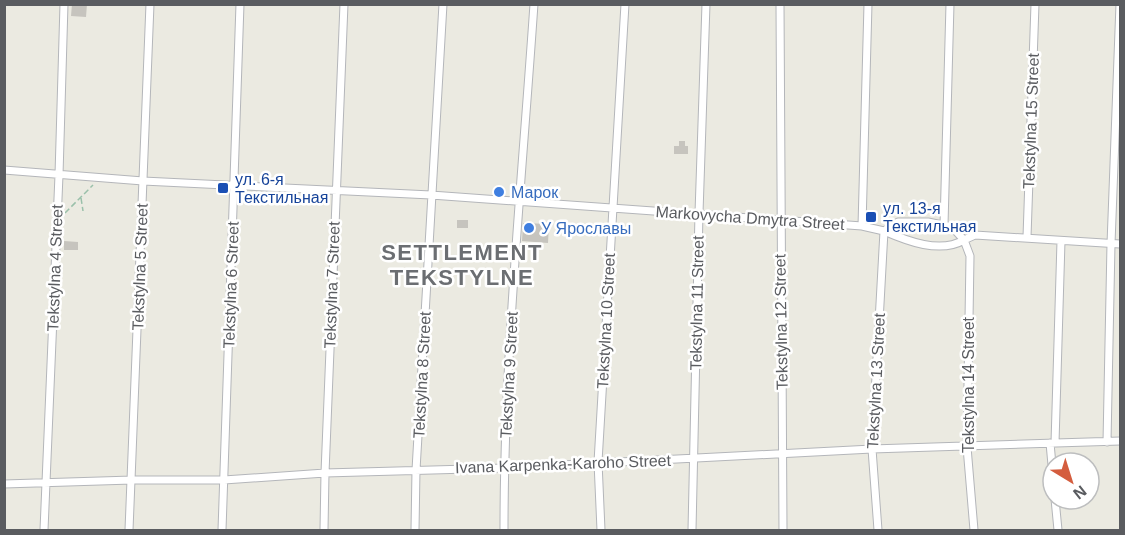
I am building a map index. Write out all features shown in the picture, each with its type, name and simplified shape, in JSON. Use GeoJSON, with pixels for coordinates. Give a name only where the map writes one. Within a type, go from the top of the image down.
{"type":"FeatureCollection","features":[{"type":"Feature","properties":{"kind":"street","name":"Tekstylna 4 Street"},"geometry":{"type":"LineString","coordinates":[[44,531],[64,4]]}},
{"type":"Feature","properties":{"kind":"street","name":"Tekstylna 5 Street"},"geometry":{"type":"LineString","coordinates":[[129,531],[150,4]]}},
{"type":"Feature","properties":{"kind":"street","name":"Tekstylna 6 Street"},"geometry":{"type":"LineString","coordinates":[[222,531],[240,4]]}},
{"type":"Feature","properties":{"kind":"street","name":"Tekstylna 7 Street"},"geometry":{"type":"LineString","coordinates":[[324,531],[344,4]]}},
{"type":"Feature","properties":{"kind":"street","name":"Tekstylna 8 Street"},"geometry":{"type":"LineString","coordinates":[[415,531],[416,470],[443,4]]}},
{"type":"Feature","properties":{"kind":"street","name":"Tekstylna 9 Street"},"geometry":{"type":"LineString","coordinates":[[504,531],[508,358],[534,4]]}},
{"type":"Feature","properties":{"kind":"street","name":"Tekstylna 10 Street"},"geometry":{"type":"LineString","coordinates":[[601,531],[598,462],[625,4]]}},
{"type":"Feature","properties":{"kind":"street","name":"Tekstylna 11 Street"},"geometry":{"type":"LineString","coordinates":[[692,531],[706,4]]}},
{"type":"Feature","properties":{"kind":"street","name":"Tekstylna 12 Street"},"geometry":{"type":"LineString","coordinates":[[780,4],[783,531]]}},
{"type":"Feature","properties":{"kind":"street"},"geometry":{"type":"LineString","coordinates":[[862,226],[868,4]]}},
{"type":"Feature","properties":{"kind":"street"},"geometry":{"type":"LineString","coordinates":[[951,4],[944,225],[952,227],[964,240]]}},
{"type":"Feature","properties":{"kind":"street","name":"Tekstylna 15 Street"},"geometry":{"type":"LineString","coordinates":[[1027,237],[1035,4]]}},
{"type":"Feature","properties":{"kind":"street"},"geometry":{"type":"LineString","coordinates":[[1107,442],[1111,244],[1120,4]]}},
{"type":"Feature","properties":{"kind":"street","name":"Markovycha Dmytra Street"},"geometry":{"type":"LineString","coordinates":[[4,170],[143,181],[431,195],[520,203],[699,213],[862,226],[884,231],[911,242],[948,245],[975,235],[1120,244]]}},
{"type":"Feature","properties":{"kind":"street","name":"Markovycha Dmytra Street"},"geometry":{"type":"LineString","coordinates":[[884,231],[898,222],[944,225]]}},
{"type":"Feature","properties":{"kind":"street","name":"Tekstylna 13 Street"},"geometry":{"type":"LineString","coordinates":[[878,531],[872,449],[884,231]]}},
{"type":"Feature","properties":{"kind":"street","name":"Tekstylna 14 Street"},"geometry":{"type":"LineString","coordinates":[[964,240],[970,256],[967,447],[974,531]]}},
{"type":"Feature","properties":{"kind":"street"},"geometry":{"type":"LineString","coordinates":[[1052,451],[1061,241]]}},
{"type":"Feature","properties":{"kind":"street","name":"Ivana Karpenka-Karoho Street"},"geometry":{"type":"LineString","coordinates":[[4,484],[224,480],[325,473],[504,468],[872,449],[1120,441]]}},
{"type":"Feature","properties":{"kind":"street"},"geometry":{"type":"LineString","coordinates":[[1056,511],[1058,531]]}},
{"type":"Feature","properties":{"kind":"path"},"geometry":{"type":"LineString","coordinates":[[57,221],[100,178]]}},
{"type":"Feature","properties":{"kind":"path"},"geometry":{"type":"LineString","coordinates":[[81,197],[83,211]]}},
{"type":"Feature","properties":{"kind":"building"},"geometry":{"type":"Polygon","coordinates":[[[72,4],[87,4],[86,17],[71,16],[72,4]]]}},
{"type":"Feature","properties":{"kind":"building"},"geometry":{"type":"Polygon","coordinates":[[[679,141],[685,141],[688,154],[674,154],[674,146],[679,146],[679,141]]]}},
{"type":"Feature","properties":{"kind":"building"},"geometry":{"type":"Polygon","coordinates":[[[457,220],[468,220],[468,228],[457,228],[457,220]]]}},
{"type":"Feature","properties":{"kind":"building"},"geometry":{"type":"Polygon","coordinates":[[[523,223],[549,224],[548,243],[522,241],[523,223]]]}},
{"type":"Feature","properties":{"kind":"building"},"geometry":{"type":"Polygon","coordinates":[[[64,241],[78,242],[78,250],[64,250],[64,241]]]}},
{"type":"Feature","properties":{"kind":"place","name":"ул. 6-я Текстильная"},"geometry":{"type":"Point","coordinates":[223,188]}},
{"type":"Feature","properties":{"kind":"place","name":"Марок"},"geometry":{"type":"Point","coordinates":[499,192]}},
{"type":"Feature","properties":{"kind":"place","name":"ул. 13-я Текстильная"},"geometry":{"type":"Point","coordinates":[871,217]}},
{"type":"Feature","properties":{"kind":"place","name":"У Ярославы"},"geometry":{"type":"Point","coordinates":[529,228]}},
{"type":"Feature","properties":{"kind":"district","name":"SETTLEMENT TEKSTYLNE"},"geometry":{"type":"Point","coordinates":[462,264]}}]}
